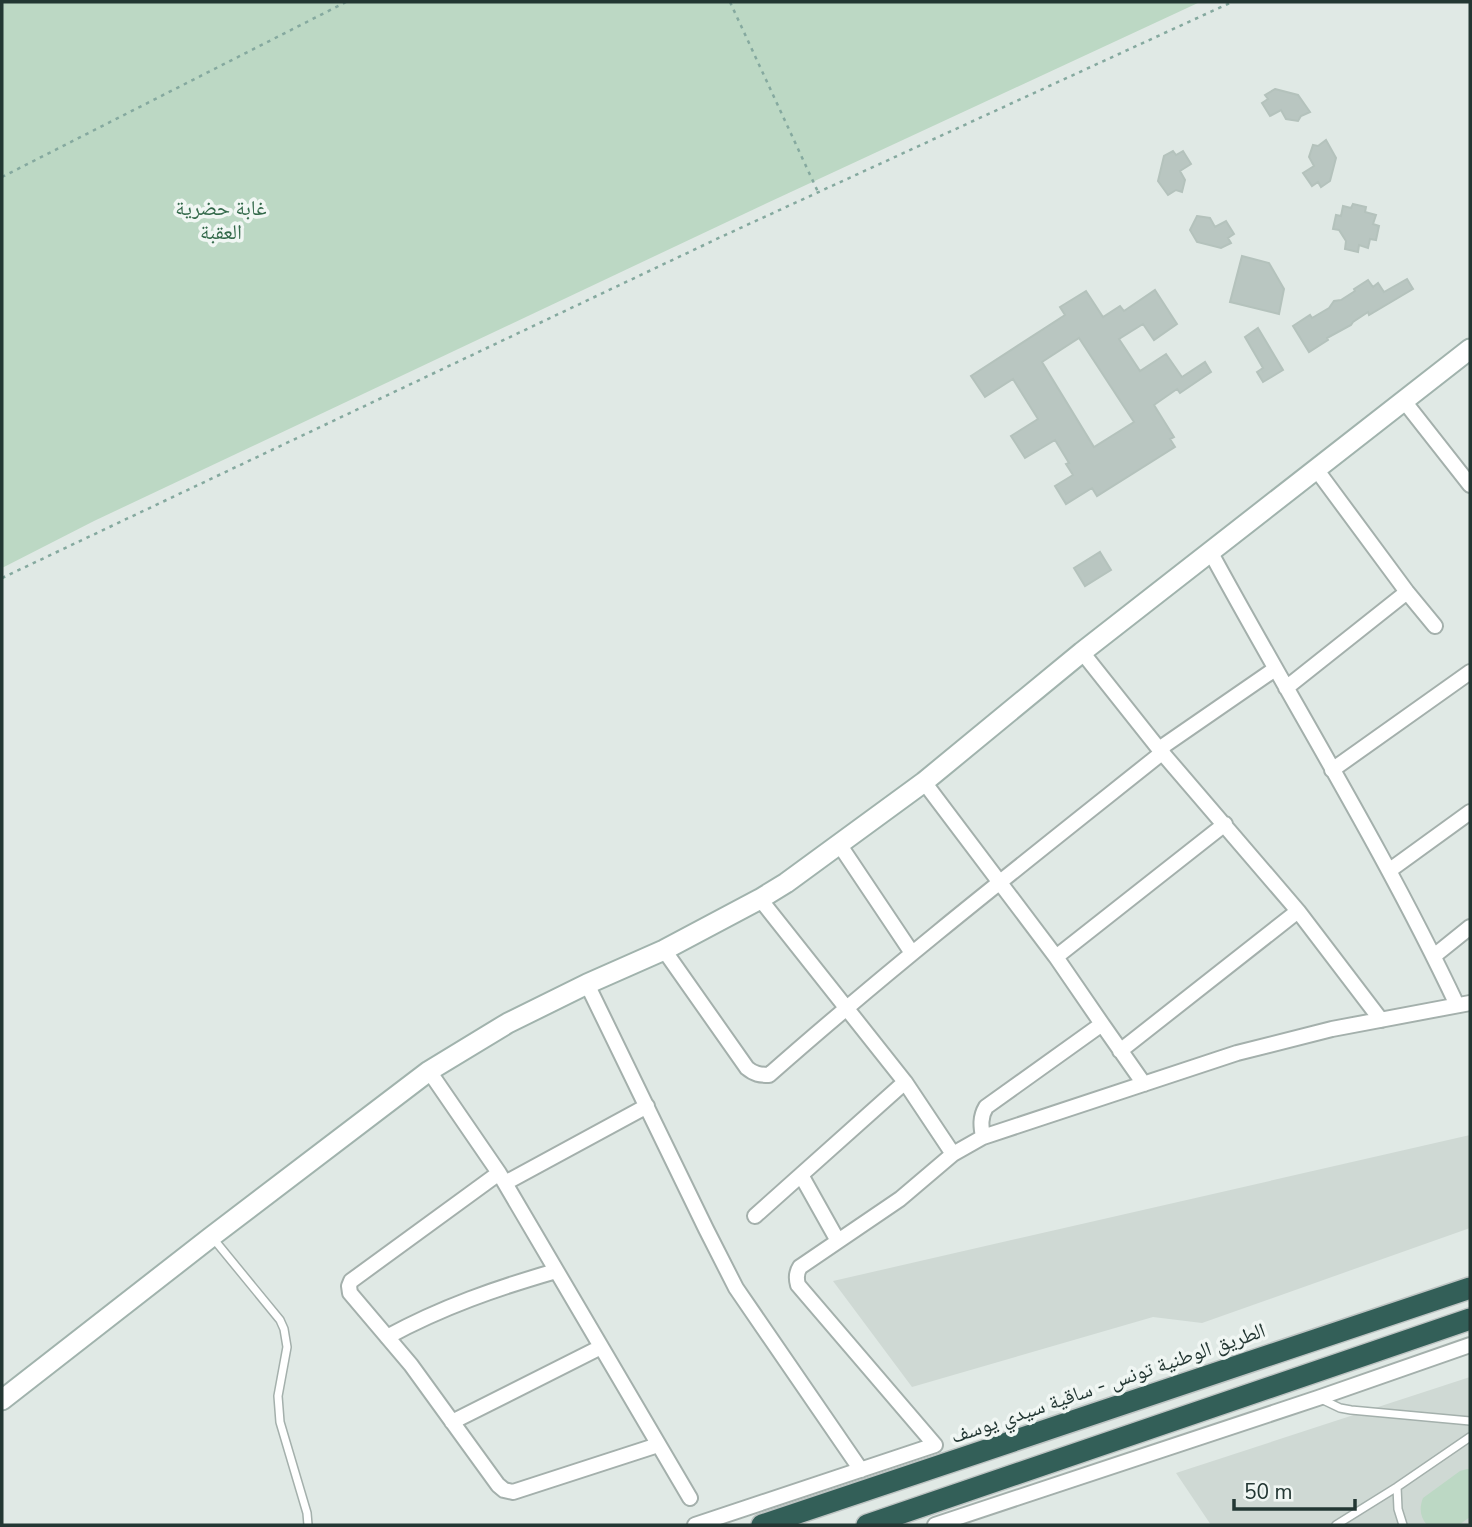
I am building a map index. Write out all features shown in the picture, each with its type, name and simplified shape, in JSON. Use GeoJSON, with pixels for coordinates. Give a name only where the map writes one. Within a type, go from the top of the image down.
{"type":"FeatureCollection","features":[{"type":"Feature","properties":{"kind":"highway","name":"الطريق الوطنية تونس - ساقية سيدي يوسف"},"geometry":{"type":"LineString","coordinates":[[762,1525],[1470,1288]]}},
{"type":"Feature","properties":{"kind":"highway"},"geometry":{"type":"LineString","coordinates":[[867,1525],[1470,1320]]}},
{"type":"Feature","properties":{"kind":"street"},"geometry":{"type":"LineString","coordinates":[[2,1400],[429,1071],[508,1023],[664,950],[786,883],[924,782],[1082,652],[1470,349]]}},
{"type":"Feature","properties":{"kind":"street"},"geometry":{"type":"LineString","coordinates":[[1404,401],[1470,485]]}},
{"type":"Feature","properties":{"kind":"street"},"geometry":{"type":"LineString","coordinates":[[1316,469],[1435,626]]}},
{"type":"Feature","properties":{"kind":"street"},"geometry":{"type":"LineString","coordinates":[[695,1525],[935,1445],[799,1285],[797,1273],[800,1267],[900,1199],[953,1154],[983,1137],[1237,1053],[1332,1029],[1464,1004],[1434,956],[1390,870],[1211,553]]}},
{"type":"Feature","properties":{"kind":"street"},"geometry":{"type":"LineString","coordinates":[[1286,688],[1407,592]]}},
{"type":"Feature","properties":{"kind":"street"},"geometry":{"type":"LineString","coordinates":[[1082,652],[1161,751],[1298,911],[1381,1020]]}},
{"type":"Feature","properties":{"kind":"street"},"geometry":{"type":"LineString","coordinates":[[664,950],[747,1068],[753,1073],[769,1075],[845,1008],[1161,751],[1275,669]]}},
{"type":"Feature","properties":{"kind":"street"},"geometry":{"type":"LineString","coordinates":[[1332,770],[1470,672]]}},
{"type":"Feature","properties":{"kind":"street"},"geometry":{"type":"LineString","coordinates":[[924,782],[1056,957],[1144,1084]]}},
{"type":"Feature","properties":{"kind":"street"},"geometry":{"type":"LineString","coordinates":[[1390,870],[1470,812]]}},
{"type":"Feature","properties":{"kind":"street"},"geometry":{"type":"LineString","coordinates":[[1056,957],[1225,824]]}},
{"type":"Feature","properties":{"kind":"street"},"geometry":{"type":"LineString","coordinates":[[839,844],[912,953]]}},
{"type":"Feature","properties":{"kind":"street"},"geometry":{"type":"LineString","coordinates":[[760,899],[905,1082],[953,1154]]}},
{"type":"Feature","properties":{"kind":"street"},"geometry":{"type":"LineString","coordinates":[[1120,1051],[1298,911]]}},
{"type":"Feature","properties":{"kind":"street"},"geometry":{"type":"LineString","coordinates":[[1434,956],[1463,937],[1470,927]]}},
{"type":"Feature","properties":{"kind":"street"},"geometry":{"type":"LineString","coordinates":[[587,984],[736,1288],[861,1470]]}},
{"type":"Feature","properties":{"kind":"street"},"geometry":{"type":"LineString","coordinates":[[983,1137],[982,1113],[986,1107],[1102,1024]]}},
{"type":"Feature","properties":{"kind":"street"},"geometry":{"type":"LineString","coordinates":[[429,1071],[502,1178],[690,1498]]}},
{"type":"Feature","properties":{"kind":"street"},"geometry":{"type":"LineString","coordinates":[[755,1216],[905,1082]]}},
{"type":"Feature","properties":{"kind":"street"},"geometry":{"type":"LineString","coordinates":[[647,1106],[502,1178],[351,1281],[349,1286],[350,1293],[411,1365],[504,1490],[513,1492],[658,1445]]}},
{"type":"Feature","properties":{"kind":"street"},"geometry":{"type":"LineString","coordinates":[[801,1175],[838,1241]]}},
{"type":"Feature","properties":{"kind":"street"},"geometry":{"type":"LineString","coordinates":[[387,1337],[422,1318],[497,1288],[556,1271]]}},
{"type":"Feature","properties":{"kind":"street"},"geometry":{"type":"LineString","coordinates":[[935,1525],[1470,1345]]}},
{"type":"Feature","properties":{"kind":"street"},"geometry":{"type":"LineString","coordinates":[[452,1422],[601,1347]]}},
{"type":"Feature","properties":{"kind":"lane"},"geometry":{"type":"LineString","coordinates":[[211,1237],[280,1320],[284,1329],[287,1347],[278,1396],[280,1422],[307,1513],[308,1525]]}},
{"type":"Feature","properties":{"kind":"lane"},"geometry":{"type":"LineString","coordinates":[[1318,1398],[1339,1408],[1351,1410],[1470,1421]]}},
{"type":"Feature","properties":{"kind":"lane"},"geometry":{"type":"LineString","coordinates":[[1336,1525],[1470,1437]]}},
{"type":"Feature","properties":{"kind":"lane"},"geometry":{"type":"LineString","coordinates":[[1397,1487],[1398,1509],[1403,1525]]}},
{"type":"Feature","properties":{"kind":"path"},"geometry":{"type":"LineString","coordinates":[[2,177],[346,2]]}},
{"type":"Feature","properties":{"kind":"path"},"geometry":{"type":"LineString","coordinates":[[730,2],[818,192]]}},
{"type":"Feature","properties":{"kind":"path"},"geometry":{"type":"LineString","coordinates":[[2,578],[818,192],[1232,2]]}},
{"type":"Feature","properties":{"kind":"shaded area"},"geometry":{"type":"Polygon","coordinates":[[[1470,1135],[1470,1228],[1202,1323],[1153,1317],[912,1387],[833,1281],[1470,1135]]]}},
{"type":"Feature","properties":{"kind":"shaded area"},"geometry":{"type":"Polygon","coordinates":[[[1470,1377],[1470,1525],[1211,1525],[1176,1473],[1470,1377]]]}},
{"type":"Feature","properties":{"kind":"green space","name":"غابة حضرية العقبة"},"geometry":{"type":"Polygon","coordinates":[[[2,2],[1200,2],[94,521],[2,568],[2,2]]]}},
{"type":"Feature","properties":{"kind":"green space"},"geometry":{"type":"Polygon","coordinates":[[[1470,1469],[1470,1517],[1459,1525],[1427,1525],[1421,1512],[1423,1498],[1460,1471],[1470,1469]]]}},
{"type":"Feature","properties":{"kind":"building"},"geometry":{"type":"Polygon","coordinates":[[[1275,89],[1298,95],[1310,112],[1301,116],[1298,121],[1286,119],[1281,110],[1270,116],[1262,103],[1268,99],[1265,95],[1275,89]]]}},
{"type":"Feature","properties":{"kind":"building"},"geometry":{"type":"Polygon","coordinates":[[[1326,140],[1336,158],[1330,181],[1321,187],[1318,182],[1312,186],[1303,173],[1314,166],[1309,157],[1313,145],[1318,146],[1326,140]]]}},
{"type":"Feature","properties":{"kind":"building"},"geometry":{"type":"Polygon","coordinates":[[[1173,151],[1176,155],[1183,151],[1191,164],[1180,171],[1185,180],[1182,192],[1176,190],[1168,195],[1158,181],[1164,156],[1173,151]]]}},
{"type":"Feature","properties":{"kind":"building"},"geometry":{"type":"Polygon","coordinates":[[[1353,204],[1366,207],[1365,212],[1376,215],[1373,224],[1379,226],[1376,240],[1370,239],[1368,248],[1359,245],[1358,252],[1345,249],[1346,241],[1339,230],[1333,229],[1336,215],[1341,216],[1343,206],[1351,208],[1353,204]]]}},
{"type":"Feature","properties":{"kind":"building"},"geometry":{"type":"Polygon","coordinates":[[[1197,216],[1210,218],[1215,227],[1226,221],[1234,234],[1228,238],[1231,243],[1221,248],[1197,242],[1190,230],[1197,216]]]}},
{"type":"Feature","properties":{"kind":"building"},"geometry":{"type":"Polygon","coordinates":[[[1242,256],[1269,263],[1284,289],[1279,314],[1230,302],[1242,256]]]}},
{"type":"Feature","properties":{"kind":"building"},"geometry":{"type":"Polygon","coordinates":[[[1407,279],[1413,289],[1369,315],[1368,312],[1309,352],[1293,326],[1310,315],[1312,318],[1329,308],[1334,301],[1341,300],[1368,280],[1373,287],[1378,283],[1384,292],[1407,279]]]}},
{"type":"Feature","properties":{"kind":"building"},"geometry":{"type":"Polygon","coordinates":[[[1155,290],[1177,324],[1154,340],[1143,324],[1119,339],[1140,371],[1166,354],[1182,377],[1205,362],[1211,372],[1180,393],[1177,389],[1154,405],[1174,437],[1170,439],[1175,447],[1097,496],[1092,488],[1066,504],[1055,486],[1073,475],[1055,440],[1025,458],[1011,436],[1038,419],[1013,379],[985,397],[971,376],[1065,315],[1060,307],[1086,291],[1103,317],[1120,306],[1124,311],[1155,290]],[[1079,338],[1042,362],[1094,447],[1134,422],[1079,338]]]}},
{"type":"Feature","properties":{"kind":"building"},"geometry":{"type":"Polygon","coordinates":[[[1258,328],[1283,370],[1263,382],[1257,372],[1263,368],[1245,337],[1258,328]]]}},
{"type":"Feature","properties":{"kind":"building"},"geometry":{"type":"Polygon","coordinates":[[[1100,552],[1111,570],[1085,586],[1074,568],[1100,552]]]}}]}
